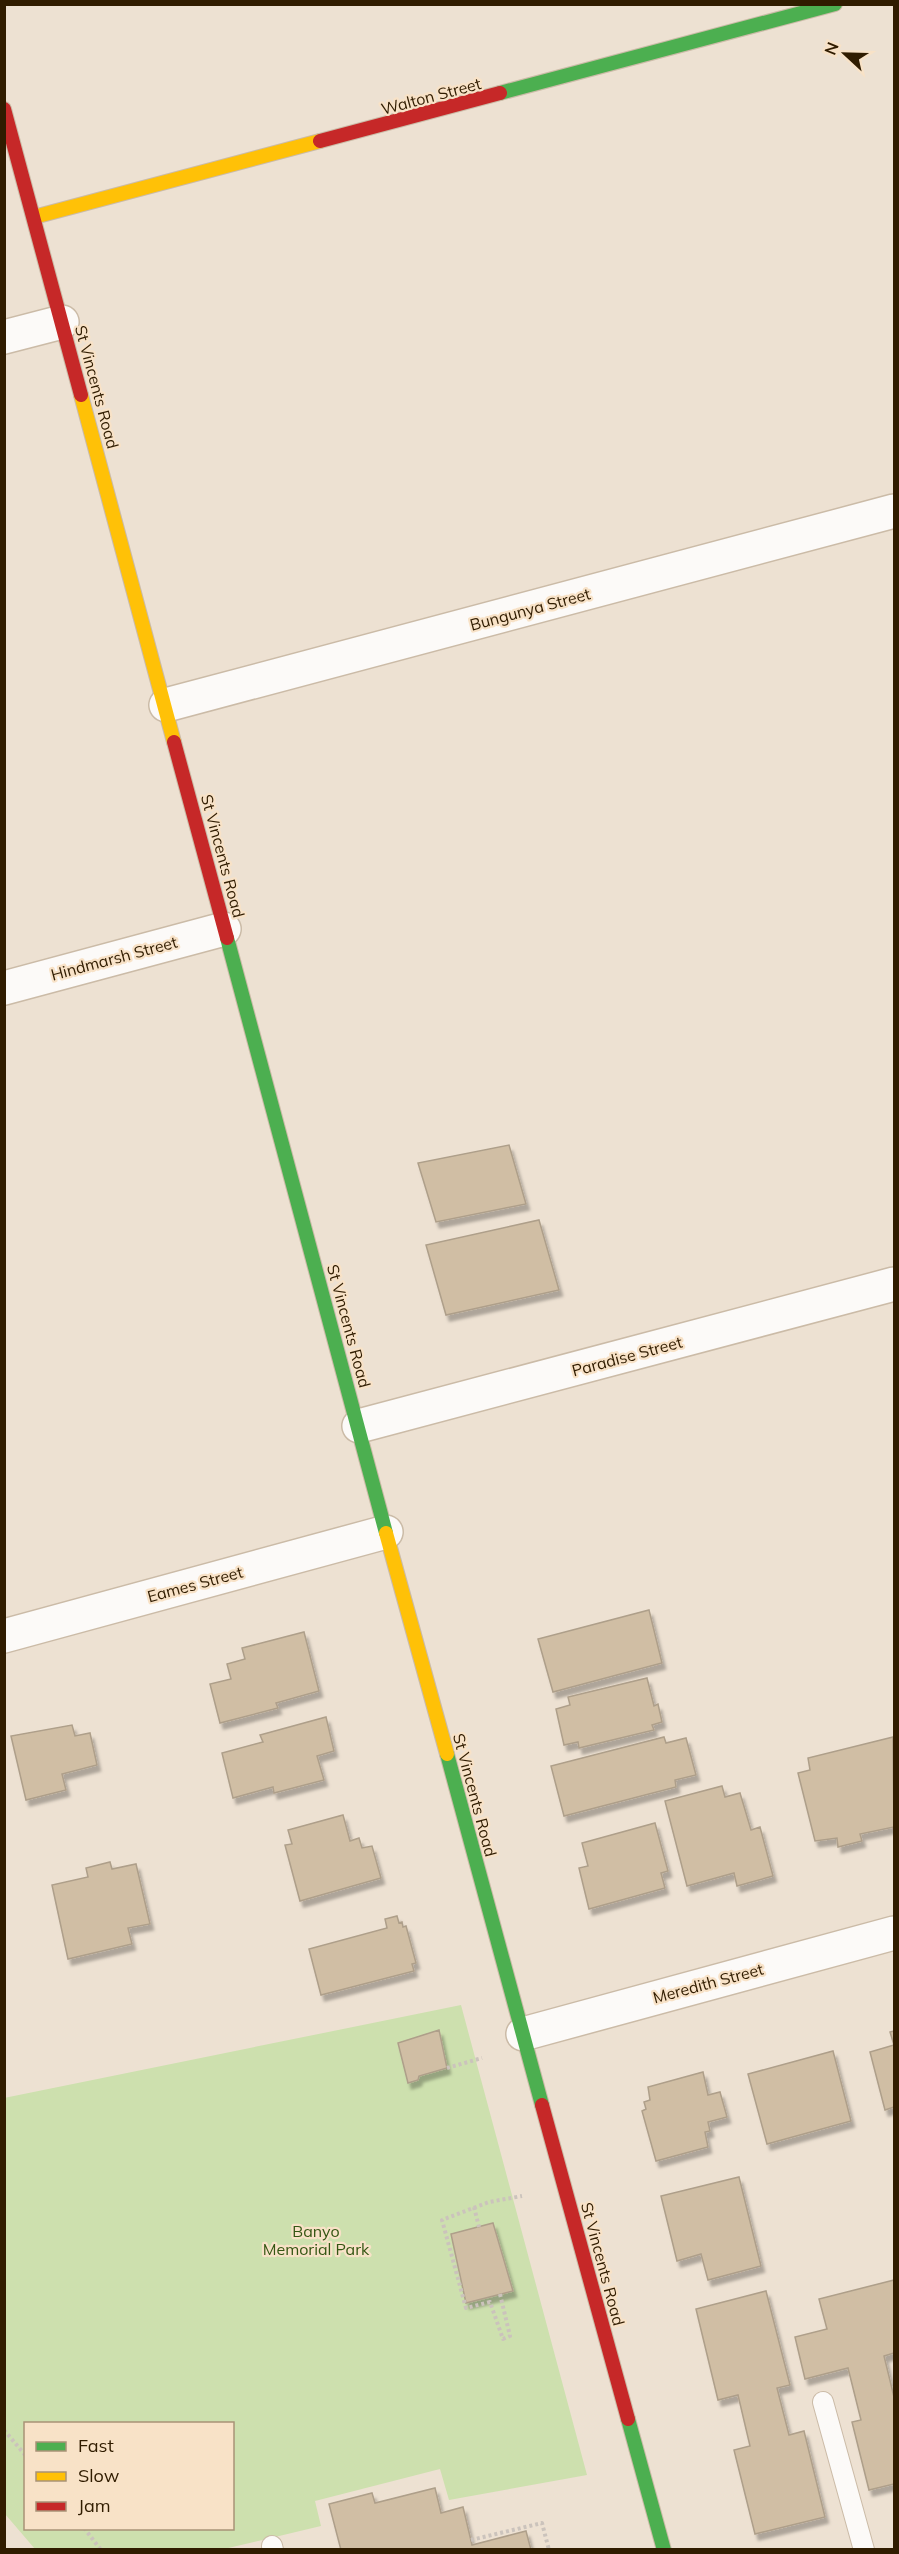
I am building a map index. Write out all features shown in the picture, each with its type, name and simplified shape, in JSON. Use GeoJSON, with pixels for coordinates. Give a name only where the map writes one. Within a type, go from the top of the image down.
{"type":"FeatureCollection","features":[{"type":"Feature","properties":{"kind":"main road","name":"Walton Street"},"geometry":{"type":"LineString","coordinates":[[34,217],[835,4]]}},
{"type":"Feature","properties":{"kind":"main road","name":"St Vincents Road"},"geometry":{"type":"LineString","coordinates":[[4,109],[166,705],[386,1532],[664,2550]]}},
{"type":"Feature","properties":{"kind":"street"},"geometry":{"type":"LineString","coordinates":[[4,337],[62,322]]}},
{"type":"Feature","properties":{"kind":"street","name":"Bungunya Street"},"geometry":{"type":"LineString","coordinates":[[166,705],[894,511]]}},
{"type":"Feature","properties":{"kind":"street","name":"Hindmarsh Street"},"geometry":{"type":"LineString","coordinates":[[4,988],[224,929]]}},
{"type":"Feature","properties":{"kind":"street","name":"Paradise Street"},"geometry":{"type":"LineString","coordinates":[[359,1426],[894,1284]]}},
{"type":"Feature","properties":{"kind":"street","name":"Eames Street"},"geometry":{"type":"LineString","coordinates":[[4,1636],[386,1532]]}},
{"type":"Feature","properties":{"kind":"street","name":"Meredith Street"},"geometry":{"type":"LineString","coordinates":[[523,2034],[894,1933]]}},
{"type":"Feature","properties":{"kind":"lane"},"geometry":{"type":"LineString","coordinates":[[823,2402],[864,2550]]}},
{"type":"Feature","properties":{"kind":"path"},"geometry":{"type":"LineString","coordinates":[[447,2068],[482,2058]]}},
{"type":"Feature","properties":{"kind":"path"},"geometry":{"type":"LineString","coordinates":[[500,2294],[510,2336],[503,2338],[490,2302],[466,2308],[442,2220],[489,2202],[522,2196]]}},
{"type":"Feature","properties":{"kind":"path"},"geometry":{"type":"LineString","coordinates":[[474,2207],[479,2227]]}},
{"type":"Feature","properties":{"kind":"path"},"geometry":{"type":"LineString","coordinates":[[4,2430],[24,2454]]}},
{"type":"Feature","properties":{"kind":"path"},"geometry":{"type":"LineString","coordinates":[[471,2540],[542,2523],[549,2550]]}},
{"type":"Feature","properties":{"kind":"path"},"geometry":{"type":"LineString","coordinates":[[85,2530],[101,2550]]}},
{"type":"Feature","properties":{"kind":"green space","name":"Banyo Memorial Park"},"geometry":{"type":"Polygon","coordinates":[[[461,2005],[587,2475],[449,2500],[440,2469],[315,2501],[321,2526],[224,2549],[35,2549],[5,2514],[4,2098],[461,2005]]]}},
{"type":"Feature","properties":{"kind":"building"},"geometry":{"type":"Polygon","coordinates":[[[509,1145],[526,1204],[436,1222],[418,1163],[509,1145]]]}},
{"type":"Feature","properties":{"kind":"building"},"geometry":{"type":"Polygon","coordinates":[[[539,1220],[559,1290],[446,1315],[426,1245],[539,1220]]]}},
{"type":"Feature","properties":{"kind":"building"},"geometry":{"type":"Polygon","coordinates":[[[649,1610],[662,1663],[553,1692],[538,1639],[649,1610]]]}},
{"type":"Feature","properties":{"kind":"building"},"geometry":{"type":"Polygon","coordinates":[[[304,1632],[319,1691],[276,1703],[278,1708],[220,1723],[210,1684],[231,1679],[227,1664],[245,1659],[242,1648],[304,1632]]]}},
{"type":"Feature","properties":{"kind":"building"},"geometry":{"type":"Polygon","coordinates":[[[647,1678],[654,1706],[658,1704],[662,1722],[652,1725],[654,1730],[579,1748],[578,1742],[564,1745],[556,1709],[570,1705],[568,1697],[647,1678]]]}},
{"type":"Feature","properties":{"kind":"building"},"geometry":{"type":"Polygon","coordinates":[[[326,1717],[334,1751],[317,1756],[324,1780],[274,1793],[273,1787],[233,1798],[222,1753],[263,1742],[260,1735],[326,1717]]]}},
{"type":"Feature","properties":{"kind":"building"},"geometry":{"type":"Polygon","coordinates":[[[72,1725],[75,1736],[90,1733],[97,1765],[62,1774],[66,1790],[26,1800],[11,1736],[72,1725]]]}},
{"type":"Feature","properties":{"kind":"building"},"geometry":{"type":"Polygon","coordinates":[[[664,1737],[666,1743],[686,1738],[696,1775],[675,1780],[676,1787],[564,1816],[551,1766],[664,1737]]]}},
{"type":"Feature","properties":{"kind":"building"},"geometry":{"type":"Polygon","coordinates":[[[893,1737],[894,1827],[860,1834],[862,1841],[838,1847],[837,1838],[815,1841],[798,1773],[810,1770],[808,1758],[893,1737]]]}},
{"type":"Feature","properties":{"kind":"building"},"geometry":{"type":"Polygon","coordinates":[[[722,1786],[725,1797],[740,1793],[751,1830],[760,1827],[773,1876],[737,1886],[734,1873],[687,1886],[665,1801],[722,1786]]]}},
{"type":"Feature","properties":{"kind":"building"},"geometry":{"type":"Polygon","coordinates":[[[343,1815],[350,1841],[359,1838],[362,1848],[372,1846],[381,1878],[300,1901],[285,1845],[292,1844],[288,1830],[343,1815]]]}},
{"type":"Feature","properties":{"kind":"building"},"geometry":{"type":"Polygon","coordinates":[[[655,1823],[668,1871],[661,1873],[665,1888],[589,1909],[579,1868],[588,1866],[582,1843],[655,1823]]]}},
{"type":"Feature","properties":{"kind":"building"},"geometry":{"type":"Polygon","coordinates":[[[110,1862],[112,1869],[136,1864],[150,1924],[128,1928],[132,1944],[68,1959],[52,1885],[88,1877],[86,1868],[110,1862]]]}},
{"type":"Feature","properties":{"kind":"building"},"geometry":{"type":"Polygon","coordinates":[[[397,1916],[399,1923],[402,1922],[403,1927],[406,1926],[416,1963],[412,1964],[414,1971],[321,1995],[309,1949],[387,1928],[385,1919],[397,1916]]]}},
{"type":"Feature","properties":{"kind":"building"},"geometry":{"type":"Polygon","coordinates":[[[439,2030],[447,2068],[419,2076],[418,2080],[408,2083],[398,2043],[439,2030]]]}},
{"type":"Feature","properties":{"kind":"building"},"geometry":{"type":"Polygon","coordinates":[[[894,2031],[894,2045],[890,2032],[894,2031]]]}},
{"type":"Feature","properties":{"kind":"building"},"geometry":{"type":"Polygon","coordinates":[[[894,2045],[894,2107],[885,2110],[870,2052],[894,2045]]]}},
{"type":"Feature","properties":{"kind":"building"},"geometry":{"type":"Polygon","coordinates":[[[833,2051],[851,2121],[767,2144],[748,2074],[833,2051]]]}},
{"type":"Feature","properties":{"kind":"building"},"geometry":{"type":"Polygon","coordinates":[[[703,2072],[708,2095],[720,2092],[727,2117],[708,2122],[710,2131],[705,2132],[708,2147],[656,2161],[642,2111],[646,2109],[644,2102],[650,2100],[648,2087],[703,2072]]]}},
{"type":"Feature","properties":{"kind":"building"},"geometry":{"type":"Polygon","coordinates":[[[739,2177],[761,2266],[708,2280],[701,2254],[677,2261],[661,2196],[739,2177]]]}},
{"type":"Feature","properties":{"kind":"building"},"geometry":{"type":"Polygon","coordinates":[[[493,2223],[513,2291],[466,2303],[451,2234],[493,2223]]]}},
{"type":"Feature","properties":{"kind":"building"},"geometry":{"type":"Polygon","coordinates":[[[894,2280],[894,2353],[884,2356],[894,2397],[894,2484],[869,2490],[852,2422],[861,2420],[848,2368],[805,2379],[795,2337],[827,2329],[819,2299],[894,2280]]]}},
{"type":"Feature","properties":{"kind":"building"},"geometry":{"type":"Polygon","coordinates":[[[766,2291],[790,2385],[777,2388],[789,2435],[804,2431],[825,2517],[755,2534],[734,2450],[750,2446],[738,2395],[718,2400],[696,2309],[766,2291]]]}},
{"type":"Feature","properties":{"kind":"building"},"geometry":{"type":"Polygon","coordinates":[[[435,2488],[441,2513],[463,2507],[472,2545],[526,2531],[531,2550],[341,2550],[329,2504],[372,2493],[375,2503],[435,2488]]]}},
{"type":"Feature","properties":{"kind":"traffic: fast"},"geometry":{"type":"LineString","coordinates":[[500,93],[835,4]]}},
{"type":"Feature","properties":{"kind":"traffic: fast"},"geometry":{"type":"LineString","coordinates":[[227,938],[386,1533]]}},
{"type":"Feature","properties":{"kind":"traffic: fast"},"geometry":{"type":"LineString","coordinates":[[447,1754],[542,2105]]}},
{"type":"Feature","properties":{"kind":"traffic: fast"},"geometry":{"type":"LineString","coordinates":[[628,2419],[664,2550]]}},
{"type":"Feature","properties":{"kind":"traffic: slow"},"geometry":{"type":"LineString","coordinates":[[34,217],[320,141]]}},
{"type":"Feature","properties":{"kind":"traffic: slow"},"geometry":{"type":"LineString","coordinates":[[81,395],[174,742]]}},
{"type":"Feature","properties":{"kind":"traffic: slow"},"geometry":{"type":"LineString","coordinates":[[386,1533],[447,1754]]}},
{"type":"Feature","properties":{"kind":"traffic: jam"},"geometry":{"type":"LineString","coordinates":[[320,141],[500,93]]}},
{"type":"Feature","properties":{"kind":"traffic: jam"},"geometry":{"type":"LineString","coordinates":[[4,109],[81,395]]}},
{"type":"Feature","properties":{"kind":"traffic: jam"},"geometry":{"type":"LineString","coordinates":[[174,742],[227,938]]}},
{"type":"Feature","properties":{"kind":"traffic: jam"},"geometry":{"type":"LineString","coordinates":[[542,2105],[628,2419]]}}]}
